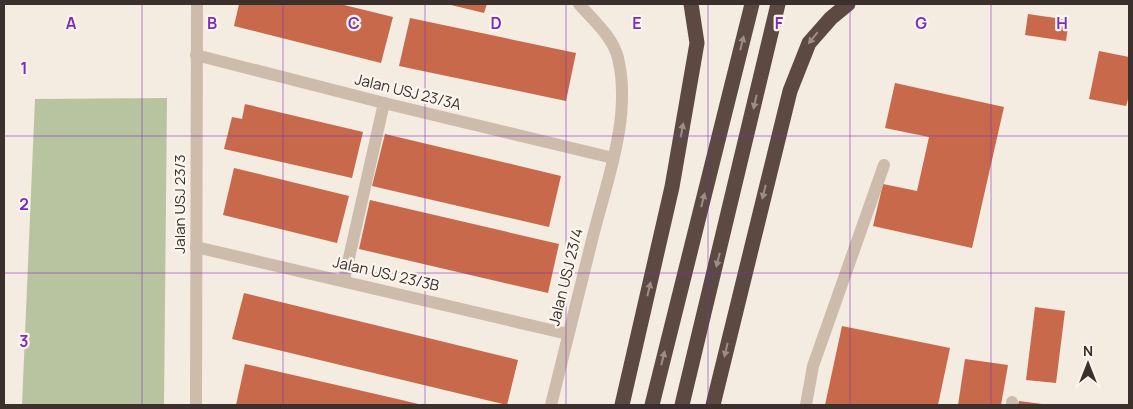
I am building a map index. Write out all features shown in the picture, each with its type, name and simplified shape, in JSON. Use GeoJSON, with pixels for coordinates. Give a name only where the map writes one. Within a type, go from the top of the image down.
{"type":"FeatureCollection","features":[{"type":"Feature","properties":{"kind":"highway"},"geometry":{"type":"LineString","coordinates":[[622,405],[672,187],[696,52],[697,43],[691,4]]}},
{"type":"Feature","properties":{"kind":"highway"},"geometry":{"type":"LineString","coordinates":[[652,405],[752,4]]}},
{"type":"Feature","properties":{"kind":"highway"},"geometry":{"type":"LineString","coordinates":[[682,405],[778,4]]}},
{"type":"Feature","properties":{"kind":"highway"},"geometry":{"type":"LineString","coordinates":[[713,405],[790,91],[808,43],[831,18],[848,4]]}},
{"type":"Feature","properties":{"kind":"street","name":"Jalan USJ 23/3"},"geometry":{"type":"LineString","coordinates":[[196,405],[197,4]]}},
{"type":"Feature","properties":{"kind":"street"},"geometry":{"type":"LineString","coordinates":[[579,4],[611,40],[618,57],[623,86],[613,158]]}},
{"type":"Feature","properties":{"kind":"street","name":"Jalan USJ 23/3A"},"geometry":{"type":"LineString","coordinates":[[196,55],[384,103],[613,158]]}},
{"type":"Feature","properties":{"kind":"street"},"geometry":{"type":"LineString","coordinates":[[344,280],[384,103]]}},
{"type":"Feature","properties":{"kind":"street","name":"Jalan USJ 23/4"},"geometry":{"type":"LineString","coordinates":[[551,405],[613,158]]}},
{"type":"Feature","properties":{"kind":"street"},"geometry":{"type":"LineString","coordinates":[[806,405],[812,366],[884,165]]}},
{"type":"Feature","properties":{"kind":"street","name":"Jalan USJ 23/3B"},"geometry":{"type":"LineString","coordinates":[[196,247],[344,280],[568,334]]}},
{"type":"Feature","properties":{"kind":"green space"},"geometry":{"type":"Polygon","coordinates":[[[167,98],[164,405],[22,405],[35,99],[167,98]]]}},
{"type":"Feature","properties":{"kind":"building"},"geometry":{"type":"Polygon","coordinates":[[[239,4],[340,4],[393,17],[381,63],[234,26],[239,4]]]}},
{"type":"Feature","properties":{"kind":"building"},"geometry":{"type":"Polygon","coordinates":[[[447,4],[487,4],[484,13],[447,4]]]}},
{"type":"Feature","properties":{"kind":"building"},"geometry":{"type":"Polygon","coordinates":[[[1028,14],[1069,20],[1066,41],[1025,35],[1028,14]]]}},
{"type":"Feature","properties":{"kind":"building"},"geometry":{"type":"Polygon","coordinates":[[[410,18],[576,53],[566,101],[399,66],[410,18]]]}},
{"type":"Feature","properties":{"kind":"building"},"geometry":{"type":"Polygon","coordinates":[[[1099,51],[1129,57],[1129,96],[1126,106],[1089,99],[1099,51]]]}},
{"type":"Feature","properties":{"kind":"building"},"geometry":{"type":"Polygon","coordinates":[[[895,83],[1004,107],[972,248],[873,226],[883,184],[917,191],[929,137],[885,128],[895,83]]]}},
{"type":"Feature","properties":{"kind":"building"},"geometry":{"type":"Polygon","coordinates":[[[245,104],[363,132],[352,178],[224,149],[232,117],[242,119],[245,104]]]}},
{"type":"Feature","properties":{"kind":"building"},"geometry":{"type":"Polygon","coordinates":[[[385,134],[561,176],[549,227],[372,186],[385,134]]]}},
{"type":"Feature","properties":{"kind":"building"},"geometry":{"type":"Polygon","coordinates":[[[234,168],[349,196],[337,243],[223,215],[234,168]]]}},
{"type":"Feature","properties":{"kind":"building"},"geometry":{"type":"Polygon","coordinates":[[[370,200],[559,244],[548,293],[359,249],[370,200]]]}},
{"type":"Feature","properties":{"kind":"building"},"geometry":{"type":"Polygon","coordinates":[[[244,293],[518,360],[507,405],[232,339],[244,293]]]}},
{"type":"Feature","properties":{"kind":"building"},"geometry":{"type":"Polygon","coordinates":[[[1035,307],[1065,311],[1056,383],[1026,380],[1035,307]]]}},
{"type":"Feature","properties":{"kind":"building"},"geometry":{"type":"Polygon","coordinates":[[[842,326],[950,348],[938,405],[825,405],[842,326]]]}},
{"type":"Feature","properties":{"kind":"building"},"geometry":{"type":"Polygon","coordinates":[[[965,359],[1008,365],[1001,405],[958,405],[965,359]]]}},
{"type":"Feature","properties":{"kind":"building"},"geometry":{"type":"Polygon","coordinates":[[[245,364],[406,401],[422,405],[236,405],[245,364]]]}},
{"type":"Feature","properties":{"kind":"building"},"geometry":{"type":"Polygon","coordinates":[[[1019,401],[1042,404],[1018,405],[1019,401]]]}}]}
